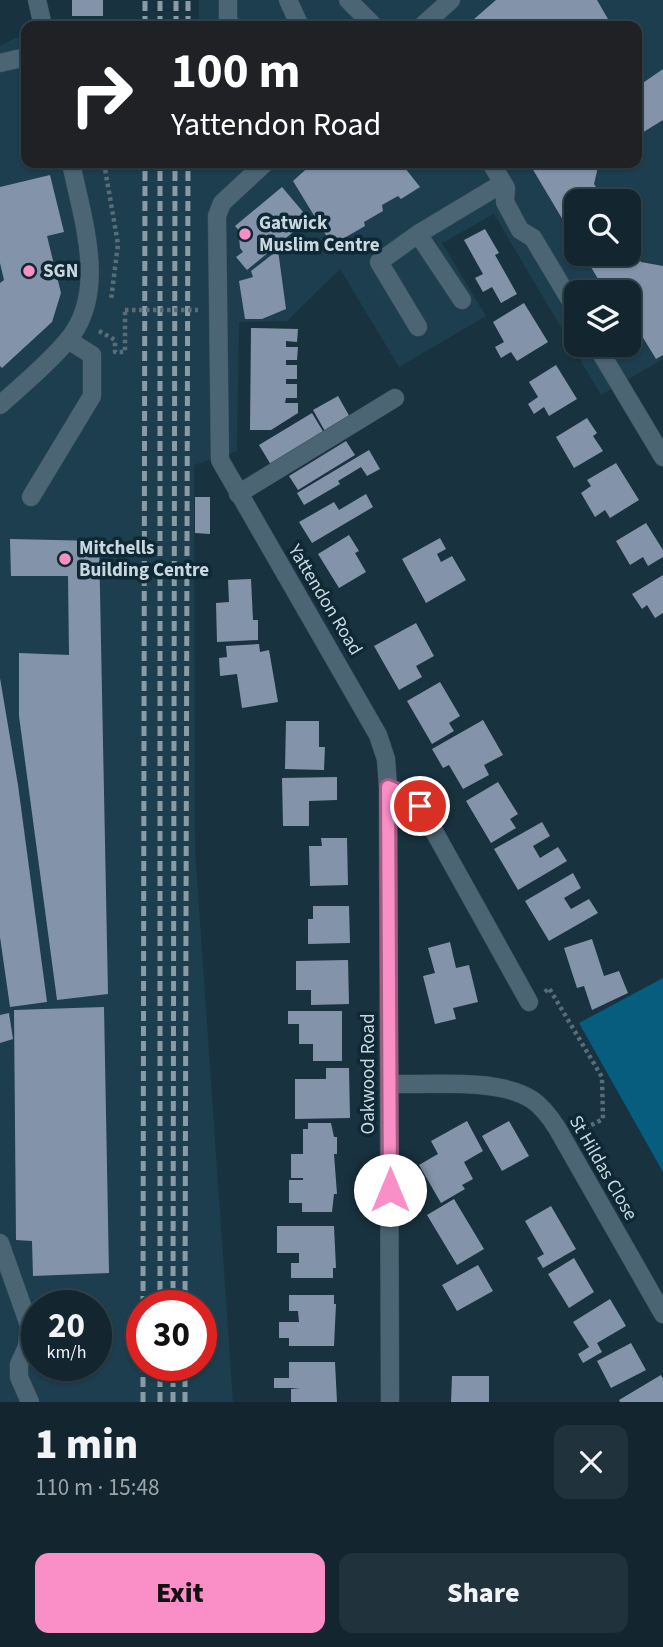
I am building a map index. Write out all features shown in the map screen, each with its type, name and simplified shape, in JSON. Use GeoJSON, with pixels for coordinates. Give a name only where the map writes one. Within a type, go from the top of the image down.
{"type":"FeatureCollection","features":[{"type":"Feature","properties":{"kind":"street"},"geometry":{"type":"LineString","coordinates":[[37,0],[42,21]]}},
{"type":"Feature","properties":{"kind":"street"},"geometry":{"type":"LineString","coordinates":[[228,0],[228,21]]}},
{"type":"Feature","properties":{"kind":"street"},"geometry":{"type":"LineString","coordinates":[[288,0],[298,21]]}},
{"type":"Feature","properties":{"kind":"street"},"geometry":{"type":"LineString","coordinates":[[348,0],[369,21]]}},
{"type":"Feature","properties":{"kind":"street"},"geometry":{"type":"LineString","coordinates":[[428,21],[451,0]]}},
{"type":"Feature","properties":{"kind":"street"},"geometry":{"type":"LineString","coordinates":[[0,63],[21,58]]}},
{"type":"Feature","properties":{"kind":"street"},"geometry":{"type":"LineString","coordinates":[[0,405],[68,340],[86,305],[89,254],[72,168]]}},
{"type":"Feature","properties":{"kind":"street","name":"Yattendon Road"},"geometry":{"type":"LineString","coordinates":[[259,168],[222,203],[217,216],[220,460],[378,735],[386,759],[388,787]]}},
{"type":"Feature","properties":{"kind":"street"},"geometry":{"type":"LineString","coordinates":[[494,168],[505,185],[506,202],[520,230],[533,239],[564,290]]}},
{"type":"Feature","properties":{"kind":"street"},"geometry":{"type":"LineString","coordinates":[[418,327],[379,262],[418,234],[505,185]]}},
{"type":"Feature","properties":{"kind":"street"},"geometry":{"type":"LineString","coordinates":[[418,234],[462,300]]}},
{"type":"Feature","properties":{"kind":"street"},"geometry":{"type":"LineString","coordinates":[[32,497],[92,396],[92,355],[68,340]]}},
{"type":"Feature","properties":{"kind":"street"},"geometry":{"type":"LineString","coordinates":[[603,357],[663,457]]}},
{"type":"Feature","properties":{"kind":"street"},"geometry":{"type":"LineString","coordinates":[[238,494],[394,398]]}},
{"type":"Feature","properties":{"kind":"street"},"geometry":{"type":"LineString","coordinates":[[388,787],[413,798],[420,806],[529,1002]]}},
{"type":"Feature","properties":{"kind":"street","name":"Oakwood Road"},"geometry":{"type":"LineString","coordinates":[[388,787],[390,1402]]}},
{"type":"Feature","properties":{"kind":"street","name":"St Hildas Close"},"geometry":{"type":"LineString","coordinates":[[389,1084],[497,1086],[532,1100],[546,1112],[564,1140],[663,1314]]}},
{"type":"Feature","properties":{"kind":"street"},"geometry":{"type":"LineString","coordinates":[[0,1243],[29,1325],[27,1347],[19,1364],[19,1377],[30,1402]]}},
{"type":"Feature","properties":{"kind":"path"},"geometry":{"type":"LineString","coordinates":[[105,168],[118,244],[111,300]]}},
{"type":"Feature","properties":{"kind":"path"},"geometry":{"type":"LineString","coordinates":[[99,331],[115,340],[115,352],[125,352],[125,310],[198,310]]}},
{"type":"Feature","properties":{"kind":"path"},"geometry":{"type":"LineString","coordinates":[[529,1002],[549,988],[602,1077],[603,1119],[564,1140]]}},
{"type":"Feature","properties":{"kind":"shaded area"},"geometry":{"type":"Polygon","coordinates":[[[199,0],[663,0],[663,359],[601,395],[579,357],[641,357],[641,280],[564,280],[564,332],[494,214],[442,243],[486,316],[399,367],[340,269],[287,321],[239,322],[237,451],[194,465],[195,849],[233,1402],[0,1402],[0,46],[15,38],[21,38],[21,168],[642,168],[642,21],[199,21],[199,0]]]}},
{"type":"Feature","properties":{"kind":"shaded area"},"geometry":{"type":"Polygon","coordinates":[[[663,978],[663,1172],[579,1023],[663,978]]]}},
{"type":"Feature","properties":{"kind":"building"},"geometry":{"type":"Polygon","coordinates":[[[72,0],[103,0],[103,16],[72,16],[72,0]]]}},
{"type":"Feature","properties":{"kind":"building"},"geometry":{"type":"Polygon","coordinates":[[[496,0],[597,0],[609,21],[472,21],[496,0]]]}},
{"type":"Feature","properties":{"kind":"building"},"geometry":{"type":"Polygon","coordinates":[[[663,69],[663,120],[642,133],[642,84],[663,69]]]}},
{"type":"Feature","properties":{"kind":"building"},"geometry":{"type":"Polygon","coordinates":[[[307,168],[405,168],[420,187],[401,199],[398,196],[382,205],[383,211],[364,222],[365,226],[332,245],[293,181],[307,168]]]}},
{"type":"Feature","properties":{"kind":"building"},"geometry":{"type":"Polygon","coordinates":[[[532,168],[598,168],[594,184],[597,189],[564,189],[564,222],[532,168]]]}},
{"type":"Feature","properties":{"kind":"building","name":"SGN"},"geometry":{"type":"Polygon","coordinates":[[[50,175],[64,232],[47,236],[61,293],[52,322],[2,368],[0,283],[4,280],[0,263],[0,187],[50,175]]]}},
{"type":"Feature","properties":{"kind":"building"},"geometry":{"type":"Polygon","coordinates":[[[282,187],[309,219],[247,270],[236,257],[243,252],[239,236],[242,234],[235,226],[282,187]]]}},
{"type":"Feature","properties":{"kind":"building"},"geometry":{"type":"Polygon","coordinates":[[[485,229],[499,253],[495,255],[517,294],[501,303],[492,287],[483,292],[475,278],[483,274],[464,240],[485,229]]]}},
{"type":"Feature","properties":{"kind":"building"},"geometry":{"type":"Polygon","coordinates":[[[278,250],[286,309],[262,319],[245,319],[239,281],[253,277],[251,271],[278,250]]]}},
{"type":"Feature","properties":{"kind":"building"},"geometry":{"type":"Polygon","coordinates":[[[641,262],[663,266],[663,355],[656,359],[641,334],[641,280],[599,280],[590,266],[641,266],[641,262]]]}},
{"type":"Feature","properties":{"kind":"building"},"geometry":{"type":"Polygon","coordinates":[[[524,303],[548,342],[517,361],[511,352],[501,358],[495,347],[504,342],[493,322],[524,303]]]}},
{"type":"Feature","properties":{"kind":"building"},"geometry":{"type":"Polygon","coordinates":[[[251,328],[298,329],[297,342],[286,341],[286,347],[298,347],[297,360],[286,360],[286,365],[297,365],[297,379],[286,379],[286,384],[297,384],[297,398],[286,398],[285,403],[298,403],[298,413],[271,430],[250,430],[251,328]]]}},
{"type":"Feature","properties":{"kind":"building"},"geometry":{"type":"Polygon","coordinates":[[[556,365],[577,399],[549,416],[544,407],[534,414],[528,404],[538,397],[529,382],[556,365]]]}},
{"type":"Feature","properties":{"kind":"building"},"geometry":{"type":"Polygon","coordinates":[[[338,396],[351,419],[326,433],[313,410],[338,396]]]}},
{"type":"Feature","properties":{"kind":"building"},"geometry":{"type":"Polygon","coordinates":[[[312,413],[324,433],[271,465],[259,445],[312,413]]]}},
{"type":"Feature","properties":{"kind":"building"},"geometry":{"type":"Polygon","coordinates":[[[587,418],[597,433],[593,436],[603,451],[574,468],[556,437],[587,418]]]}},
{"type":"Feature","properties":{"kind":"building"},"geometry":{"type":"Polygon","coordinates":[[[346,441],[355,455],[298,490],[289,476],[346,441]]]}},
{"type":"Feature","properties":{"kind":"building"},"geometry":{"type":"Polygon","coordinates":[[[369,450],[380,469],[367,476],[361,467],[338,481],[340,484],[304,505],[297,493],[369,450]]]}},
{"type":"Feature","properties":{"kind":"building"},"geometry":{"type":"Polygon","coordinates":[[[616,463],[639,500],[610,518],[605,510],[595,517],[581,493],[591,486],[587,480],[616,463]]]}},
{"type":"Feature","properties":{"kind":"building"},"geometry":{"type":"Polygon","coordinates":[[[366,494],[373,507],[312,543],[299,522],[334,502],[339,510],[366,494]]]}},
{"type":"Feature","properties":{"kind":"building"},"geometry":{"type":"Polygon","coordinates":[[[195,497],[210,497],[210,534],[195,533],[195,497]]]}},
{"type":"Feature","properties":{"kind":"building"},"geometry":{"type":"Polygon","coordinates":[[[646,523],[663,550],[663,557],[648,566],[643,557],[630,565],[616,541],[646,523]]]}},
{"type":"Feature","properties":{"kind":"building"},"geometry":{"type":"Polygon","coordinates":[[[349,535],[359,551],[355,553],[366,572],[339,588],[318,554],[349,535]]]}},
{"type":"Feature","properties":{"kind":"building"},"geometry":{"type":"Polygon","coordinates":[[[440,538],[446,549],[437,554],[441,562],[452,556],[466,580],[426,603],[402,559],[440,538]]]}},
{"type":"Feature","properties":{"kind":"building"},"geometry":{"type":"Polygon","coordinates":[[[10,539],[99,541],[108,994],[57,1000],[19,716],[19,653],[69,655],[68,576],[11,576],[10,539]]]}},
{"type":"Feature","properties":{"kind":"building"},"geometry":{"type":"Polygon","coordinates":[[[663,575],[663,613],[655,618],[647,605],[642,609],[632,594],[663,575]]]}},
{"type":"Feature","properties":{"kind":"building"},"geometry":{"type":"Polygon","coordinates":[[[251,579],[253,620],[258,620],[258,640],[217,642],[216,603],[229,602],[228,580],[251,579]]]}},
{"type":"Feature","properties":{"kind":"building"},"geometry":{"type":"Polygon","coordinates":[[[416,623],[434,656],[416,666],[422,677],[399,690],[374,646],[416,623]]]}},
{"type":"Feature","properties":{"kind":"building"},"geometry":{"type":"Polygon","coordinates":[[[259,644],[260,652],[269,650],[278,702],[242,708],[237,674],[220,676],[219,658],[227,657],[226,646],[259,644]]]}},
{"type":"Feature","properties":{"kind":"building"},"geometry":{"type":"Polygon","coordinates":[[[0,678],[18,785],[47,1002],[10,1007],[0,937],[0,678]]]}},
{"type":"Feature","properties":{"kind":"building"},"geometry":{"type":"Polygon","coordinates":[[[440,682],[460,716],[449,723],[454,731],[432,744],[407,701],[440,682]]]}},
{"type":"Feature","properties":{"kind":"building"},"geometry":{"type":"Polygon","coordinates":[[[483,720],[503,755],[484,765],[489,775],[463,789],[449,765],[443,768],[432,749],[483,720]]]}},
{"type":"Feature","properties":{"kind":"building"},"geometry":{"type":"Polygon","coordinates":[[[286,721],[319,721],[319,747],[325,747],[324,770],[285,769],[286,721]]]}},
{"type":"Feature","properties":{"kind":"building"},"geometry":{"type":"Polygon","coordinates":[[[337,777],[337,800],[309,801],[309,826],[283,826],[282,778],[337,777]]]}},
{"type":"Feature","properties":{"kind":"building"},"geometry":{"type":"Polygon","coordinates":[[[498,782],[518,814],[510,819],[516,828],[491,843],[466,801],[498,782]]]}},
{"type":"Feature","properties":{"kind":"building"},"geometry":{"type":"Polygon","coordinates":[[[542,822],[550,836],[533,846],[540,858],[558,847],[567,861],[518,890],[494,849],[542,822]]]}},
{"type":"Feature","properties":{"kind":"building"},"geometry":{"type":"Polygon","coordinates":[[[321,838],[347,838],[348,885],[310,886],[309,846],[322,846],[321,838]]]}},
{"type":"Feature","properties":{"kind":"building"},"geometry":{"type":"Polygon","coordinates":[[[573,873],[581,888],[564,898],[571,909],[589,899],[598,913],[549,941],[525,901],[573,873]]]}},
{"type":"Feature","properties":{"kind":"building"},"geometry":{"type":"Polygon","coordinates":[[[313,906],[349,906],[350,943],[308,944],[308,919],[313,919],[313,906]]]}},
{"type":"Feature","properties":{"kind":"building"},"geometry":{"type":"Polygon","coordinates":[[[592,939],[604,976],[619,971],[628,993],[592,1010],[584,986],[577,988],[564,948],[592,939]]]}},
{"type":"Feature","properties":{"kind":"building"},"geometry":{"type":"Polygon","coordinates":[[[450,942],[456,968],[469,965],[478,1002],[453,1008],[456,1019],[435,1024],[423,976],[435,973],[428,948],[450,942]]]}},
{"type":"Feature","properties":{"kind":"building"},"geometry":{"type":"Polygon","coordinates":[[[348,960],[349,1004],[311,1005],[311,990],[296,990],[296,961],[348,960]]]}},
{"type":"Feature","properties":{"kind":"building"},"geometry":{"type":"Polygon","coordinates":[[[104,1007],[109,1273],[33,1276],[32,1241],[16,1240],[14,1010],[104,1007]]]}},
{"type":"Feature","properties":{"kind":"building"},"geometry":{"type":"Polygon","coordinates":[[[288,1011],[342,1011],[342,1061],[313,1061],[313,1044],[299,1044],[299,1024],[288,1024],[288,1011]]]}},
{"type":"Feature","properties":{"kind":"building"},"geometry":{"type":"Polygon","coordinates":[[[9,1013],[13,1039],[0,1043],[0,1015],[9,1013]]]}},
{"type":"Feature","properties":{"kind":"building"},"geometry":{"type":"Polygon","coordinates":[[[326,1068],[349,1068],[350,1118],[295,1119],[295,1079],[326,1079],[326,1068]]]}},
{"type":"Feature","properties":{"kind":"building"},"geometry":{"type":"Polygon","coordinates":[[[467,1121],[483,1151],[464,1162],[473,1179],[462,1185],[465,1189],[441,1203],[419,1165],[438,1154],[431,1141],[467,1121]]]}},
{"type":"Feature","properties":{"kind":"building"},"geometry":{"type":"Polygon","coordinates":[[[509,1121],[529,1156],[502,1171],[482,1136],[509,1121]]]}},
{"type":"Feature","properties":{"kind":"building"},"geometry":{"type":"Polygon","coordinates":[[[308,1123],[331,1123],[334,1137],[337,1137],[337,1154],[334,1154],[337,1194],[334,1194],[332,1212],[302,1212],[302,1203],[289,1203],[289,1180],[303,1180],[291,1178],[291,1154],[303,1154],[303,1129],[308,1129],[308,1123]]]}},
{"type":"Feature","properties":{"kind":"building"},"geometry":{"type":"Polygon","coordinates":[[[454,1199],[484,1249],[457,1265],[427,1215],[454,1199]]]}},
{"type":"Feature","properties":{"kind":"building"},"geometry":{"type":"Polygon","coordinates":[[[551,1206],[576,1249],[543,1268],[537,1258],[544,1254],[525,1221],[551,1206]]]}},
{"type":"Feature","properties":{"kind":"building"},"geometry":{"type":"Polygon","coordinates":[[[277,1226],[334,1226],[336,1268],[333,1268],[333,1278],[291,1278],[291,1263],[299,1263],[299,1253],[277,1253],[277,1226]]]}},
{"type":"Feature","properties":{"kind":"building"},"geometry":{"type":"Polygon","coordinates":[[[574,1258],[594,1292],[569,1308],[548,1274],[574,1258]]]}},
{"type":"Feature","properties":{"kind":"building"},"geometry":{"type":"Polygon","coordinates":[[[478,1265],[493,1291],[457,1311],[442,1285],[478,1265]]]}},
{"type":"Feature","properties":{"kind":"building"},"geometry":{"type":"Polygon","coordinates":[[[289,1295],[334,1295],[334,1346],[289,1346],[289,1338],[279,1338],[279,1322],[299,1322],[298,1311],[289,1311],[289,1295]]]}},
{"type":"Feature","properties":{"kind":"building"},"geometry":{"type":"Polygon","coordinates":[[[610,1299],[626,1326],[597,1343],[602,1352],[583,1363],[578,1354],[589,1347],[573,1322],[610,1299]]]}},
{"type":"Feature","properties":{"kind":"building"},"geometry":{"type":"Polygon","coordinates":[[[631,1343],[646,1370],[611,1388],[597,1361],[631,1343]]]}},
{"type":"Feature","properties":{"kind":"building"},"geometry":{"type":"Polygon","coordinates":[[[289,1362],[335,1362],[337,1402],[291,1402],[291,1389],[300,1388],[274,1388],[274,1378],[289,1378],[289,1362]]]}},
{"type":"Feature","properties":{"kind":"building"},"geometry":{"type":"Polygon","coordinates":[[[661,1375],[663,1402],[620,1402],[619,1400],[661,1375]]]}},
{"type":"Feature","properties":{"kind":"building"},"geometry":{"type":"Polygon","coordinates":[[[452,1376],[489,1376],[489,1402],[451,1402],[452,1376]]]}},
{"type":"Feature","properties":{"kind":"railway"},"geometry":{"type":"LineString","coordinates":[[145,0],[145,21]]}},
{"type":"Feature","properties":{"kind":"railway"},"geometry":{"type":"LineString","coordinates":[[160,0],[160,21]]}},
{"type":"Feature","properties":{"kind":"railway"},"geometry":{"type":"LineString","coordinates":[[176,0],[176,21]]}},
{"type":"Feature","properties":{"kind":"railway"},"geometry":{"type":"LineString","coordinates":[[188,0],[188,21]]}},
{"type":"Feature","properties":{"kind":"railway"},"geometry":{"type":"LineString","coordinates":[[143,1290],[145,168]]}},
{"type":"Feature","properties":{"kind":"railway"},"geometry":{"type":"LineString","coordinates":[[160,168],[160,1290]]}},
{"type":"Feature","properties":{"kind":"railway"},"geometry":{"type":"LineString","coordinates":[[173,1290],[175,168]]}},
{"type":"Feature","properties":{"kind":"railway"},"geometry":{"type":"LineString","coordinates":[[185,1290],[188,168]]}},
{"type":"Feature","properties":{"kind":"railway"},"geometry":{"type":"LineString","coordinates":[[143,1381],[143,1402]]}},
{"type":"Feature","properties":{"kind":"railway"},"geometry":{"type":"LineString","coordinates":[[160,1381],[160,1402]]}},
{"type":"Feature","properties":{"kind":"railway"},"geometry":{"type":"LineString","coordinates":[[173,1381],[173,1402]]}},
{"type":"Feature","properties":{"kind":"railway"},"geometry":{"type":"LineString","coordinates":[[185,1381],[185,1402]]}},
{"type":"Feature","properties":{"kind":"place","name":"Gatwick Muslim Centre"},"geometry":{"type":"Point","coordinates":[245,234]}},
{"type":"Feature","properties":{"kind":"place","name":"SGN"},"geometry":{"type":"Point","coordinates":[29,271]}},
{"type":"Feature","properties":{"kind":"place","name":"Mitchells Building Centre"},"geometry":{"type":"Point","coordinates":[65,559]}},
{"type":"Feature","properties":{"kind":"route"},"geometry":{"type":"LineString","coordinates":[[390,1190],[388,787],[413,798],[420,806]]}}]}
